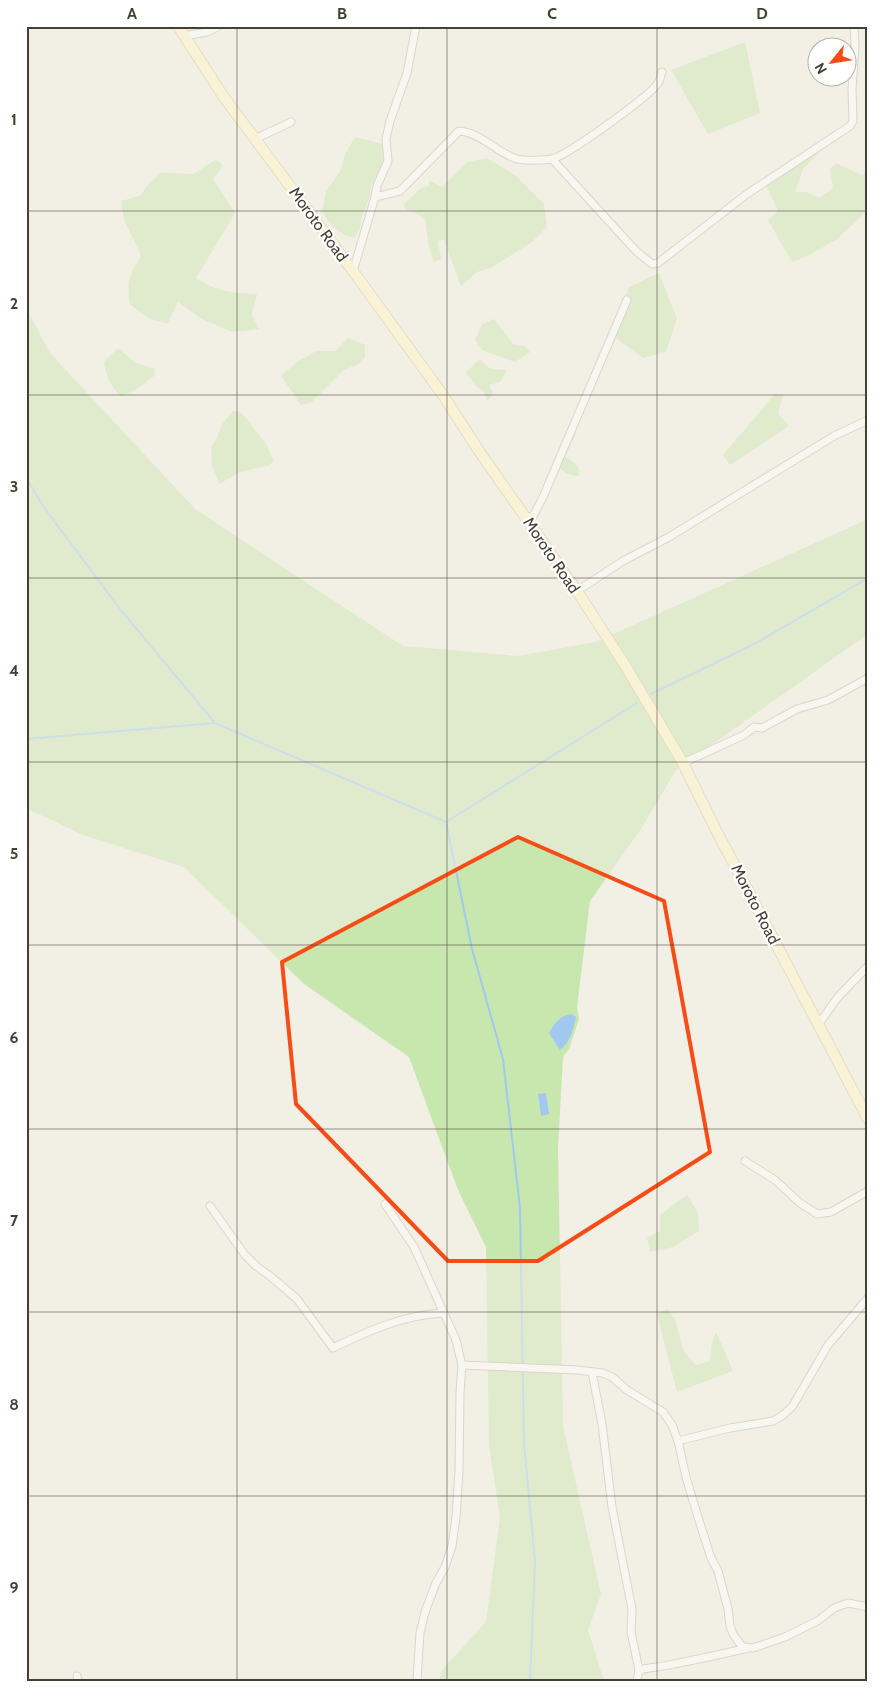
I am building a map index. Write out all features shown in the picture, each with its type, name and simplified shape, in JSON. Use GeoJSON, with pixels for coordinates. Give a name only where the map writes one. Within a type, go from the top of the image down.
{"type":"FeatureCollection","features":[{"type":"Feature","properties":{"kind":"main road","name":"Moroto Road"},"geometry":{"type":"LineString","coordinates":[[178,26],[223,96],[445,398],[577,591],[625,665],[683,764],[868,1119]]}},
{"type":"Feature","properties":{"kind":"street"},"geometry":{"type":"LineString","coordinates":[[184,36],[207,32],[219,26]]}},
{"type":"Feature","properties":{"kind":"street"},"geometry":{"type":"LineString","coordinates":[[353,271],[377,186],[388,161],[386,139],[390,121],[407,73],[416,26]]}},
{"type":"Feature","properties":{"kind":"street"},"geometry":{"type":"LineString","coordinates":[[552,159],[636,251],[652,264],[658,263],[748,194],[850,126],[853,121],[854,26]]}},
{"type":"Feature","properties":{"kind":"street"},"geometry":{"type":"LineString","coordinates":[[375,197],[400,191],[459,131],[469,132],[518,159],[552,159],[564,154],[592,136],[647,94],[658,83],[662,72]]}},
{"type":"Feature","properties":{"kind":"street"},"geometry":{"type":"LineString","coordinates":[[256,139],[290,122]]}},
{"type":"Feature","properties":{"kind":"street"},"geometry":{"type":"LineString","coordinates":[[530,522],[543,496],[627,300]]}},
{"type":"Feature","properties":{"kind":"street"},"geometry":{"type":"LineString","coordinates":[[577,591],[834,436],[868,420]]}},
{"type":"Feature","properties":{"kind":"street"},"geometry":{"type":"LineString","coordinates":[[683,764],[744,734],[754,727],[762,728],[797,709],[828,700],[868,678]]}},
{"type":"Feature","properties":{"kind":"street"},"geometry":{"type":"LineString","coordinates":[[818,1025],[838,997],[868,966]]}},
{"type":"Feature","properties":{"kind":"street"},"geometry":{"type":"LineString","coordinates":[[745,1161],[775,1180],[800,1203],[818,1214],[831,1212],[868,1191]]}},
{"type":"Feature","properties":{"kind":"street"},"geometry":{"type":"LineString","coordinates":[[385,1204],[414,1247],[456,1340],[462,1364],[459,1470],[452,1546],[425,1612],[420,1633],[416,1681]]}},
{"type":"Feature","properties":{"kind":"street"},"geometry":{"type":"LineString","coordinates":[[210,1206],[245,1255],[297,1299],[333,1348],[399,1320],[414,1316],[443,1313]]}},
{"type":"Feature","properties":{"kind":"street"},"geometry":{"type":"LineString","coordinates":[[678,1441],[730,1428],[773,1421],[783,1415],[792,1406],[828,1345],[868,1298]]}},
{"type":"Feature","properties":{"kind":"street"},"geometry":{"type":"LineString","coordinates":[[462,1364],[603,1373],[612,1377],[627,1390],[663,1412],[672,1424],[678,1441],[697,1514],[718,1571],[728,1609],[730,1626],[737,1641],[748,1648]]}},
{"type":"Feature","properties":{"kind":"street"},"geometry":{"type":"LineString","coordinates":[[592,1372],[602,1424],[612,1506],[632,1609],[631,1632],[639,1670],[638,1681]]}},
{"type":"Feature","properties":{"kind":"street"},"geometry":{"type":"LineString","coordinates":[[639,1670],[759,1647],[785,1637],[819,1620],[828,1612],[841,1605],[848,1603],[868,1606]]}},
{"type":"Feature","properties":{"kind":"highlighted area"},"geometry":{"type":"Polygon","coordinates":[[[518,837],[664,901],[710,1152],[538,1261],[448,1261],[296,1104],[282,962],[518,837]]]}},
{"type":"Feature","properties":{"kind":"green space"},"geometry":{"type":"Polygon","coordinates":[[[745,42],[760,113],[708,134],[671,70],[745,42]]]}},
{"type":"Feature","properties":{"kind":"green space"},"geometry":{"type":"Polygon","coordinates":[[[355,137],[382,144],[383,160],[378,176],[371,185],[370,197],[361,219],[360,229],[354,238],[340,232],[322,212],[326,192],[341,170],[345,154],[355,137]]]}},
{"type":"Feature","properties":{"kind":"green space"},"geometry":{"type":"Polygon","coordinates":[[[820,152],[803,169],[795,192],[806,192],[819,198],[833,188],[830,169],[836,163],[862,175],[868,171],[868,210],[837,239],[810,255],[792,262],[768,220],[778,211],[763,179],[820,152]]]}},
{"type":"Feature","properties":{"kind":"green space"},"geometry":{"type":"Polygon","coordinates":[[[487,158],[516,176],[544,204],[547,227],[532,242],[491,268],[477,272],[461,286],[444,240],[438,241],[441,259],[434,262],[429,248],[425,218],[405,208],[404,204],[421,188],[429,186],[429,180],[442,187],[467,162],[487,158]]]}},
{"type":"Feature","properties":{"kind":"green space"},"geometry":{"type":"Polygon","coordinates":[[[216,159],[223,166],[213,179],[235,213],[196,278],[225,291],[257,294],[252,315],[259,329],[232,332],[202,319],[178,302],[168,323],[162,322],[147,317],[130,304],[128,289],[130,278],[141,255],[124,220],[121,201],[140,196],[160,173],[194,174],[216,159]]]}},
{"type":"Feature","properties":{"kind":"green space"},"geometry":{"type":"Polygon","coordinates":[[[659,273],[677,319],[666,352],[643,358],[612,335],[629,287],[659,273]]]}},
{"type":"Feature","properties":{"kind":"green space"},"geometry":{"type":"Polygon","coordinates":[[[26,308],[50,353],[196,510],[403,646],[518,656],[596,642],[868,519],[868,634],[676,770],[641,829],[590,901],[577,1007],[579,1019],[569,1049],[563,1057],[558,1149],[563,1426],[601,1594],[588,1630],[604,1681],[439,1681],[442,1670],[486,1622],[500,1518],[489,1445],[486,1247],[458,1190],[409,1057],[304,984],[184,867],[83,835],[26,808],[26,308]]]}},
{"type":"Feature","properties":{"kind":"green space"},"geometry":{"type":"Polygon","coordinates":[[[494,319],[514,345],[525,346],[530,352],[515,362],[482,350],[475,340],[482,324],[494,319]]]}},
{"type":"Feature","properties":{"kind":"green space"},"geometry":{"type":"Polygon","coordinates":[[[348,338],[365,345],[365,357],[358,364],[344,370],[311,403],[301,405],[281,376],[297,362],[316,351],[335,351],[348,338]]]}},
{"type":"Feature","properties":{"kind":"green space"},"geometry":{"type":"Polygon","coordinates":[[[118,348],[136,363],[155,369],[154,376],[121,397],[110,381],[104,362],[118,348]]]}},
{"type":"Feature","properties":{"kind":"green space"},"geometry":{"type":"Polygon","coordinates":[[[481,360],[490,368],[507,370],[500,382],[489,385],[493,394],[487,401],[484,391],[477,387],[466,373],[477,361],[481,360]]]}},
{"type":"Feature","properties":{"kind":"green space"},"geometry":{"type":"Polygon","coordinates":[[[775,394],[783,395],[778,414],[789,426],[730,465],[723,455],[775,394]]]}},
{"type":"Feature","properties":{"kind":"green space"},"geometry":{"type":"Polygon","coordinates":[[[233,411],[241,412],[266,444],[274,461],[268,466],[240,472],[219,484],[212,465],[211,447],[217,438],[222,424],[233,411]]]}},
{"type":"Feature","properties":{"kind":"green space"},"geometry":{"type":"Polygon","coordinates":[[[572,430],[576,433],[565,456],[578,467],[579,476],[567,473],[558,465],[572,430]]]}},
{"type":"Feature","properties":{"kind":"green space"},"geometry":{"type":"Polygon","coordinates":[[[687,1195],[698,1213],[699,1231],[673,1247],[650,1252],[647,1238],[660,1231],[660,1215],[687,1195]]]}},
{"type":"Feature","properties":{"kind":"green space"},"geometry":{"type":"Polygon","coordinates":[[[667,1309],[675,1319],[684,1352],[696,1365],[710,1361],[712,1343],[716,1332],[733,1371],[677,1392],[657,1314],[667,1309]]]}},
{"type":"Feature","properties":{"kind":"water"},"geometry":{"type":"Polygon","coordinates":[[[571,1014],[576,1017],[573,1031],[567,1043],[560,1050],[549,1033],[560,1018],[571,1014]]]}},
{"type":"Feature","properties":{"kind":"water"},"geometry":{"type":"Polygon","coordinates":[[[546,1093],[549,1114],[541,1116],[538,1094],[546,1093]]]}},
{"type":"Feature","properties":{"kind":"waterway"},"geometry":{"type":"LineString","coordinates":[[26,478],[45,509],[120,609],[215,723],[446,822]]}},
{"type":"Feature","properties":{"kind":"waterway"},"geometry":{"type":"LineString","coordinates":[[651,694],[756,643],[868,578]]}},
{"type":"Feature","properties":{"kind":"waterway"},"geometry":{"type":"LineString","coordinates":[[446,822],[637,703]]}},
{"type":"Feature","properties":{"kind":"waterway"},"geometry":{"type":"LineString","coordinates":[[26,739],[215,723]]}},
{"type":"Feature","properties":{"kind":"waterway"},"geometry":{"type":"LineString","coordinates":[[446,822],[472,949],[503,1059],[520,1208],[524,1444],[535,1561],[530,1681]]}}]}
